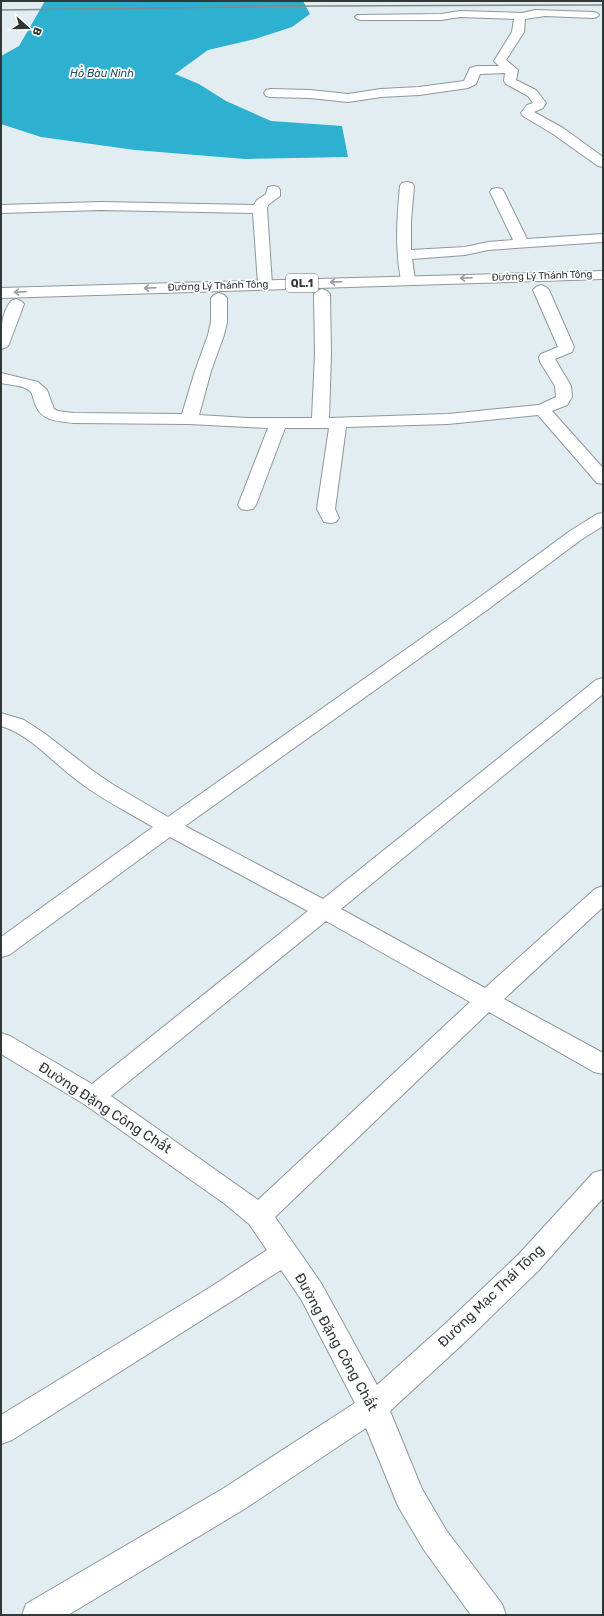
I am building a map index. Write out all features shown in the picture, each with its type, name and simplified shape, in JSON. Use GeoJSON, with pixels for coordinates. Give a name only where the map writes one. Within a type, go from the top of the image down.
{"type":"FeatureCollection","features":[{"type":"Feature","properties":{"kind":"street"},"geometry":{"type":"LineString","coordinates":[[361,17],[441,17],[460,14],[522,16],[534,14],[595,15]]}},
{"type":"Feature","properties":{"kind":"street"},"geometry":{"type":"LineString","coordinates":[[522,16],[520,17],[518,32],[501,58],[501,63],[512,70],[510,82],[532,93],[540,103],[539,105],[530,108],[527,113],[535,120],[558,131],[603,163]]}},
{"type":"Feature","properties":{"kind":"street"},"geometry":{"type":"LineString","coordinates":[[270,93],[310,94],[343,98],[382,93],[419,91],[468,84],[472,81],[474,71],[477,70],[509,69]]}},
{"type":"Feature","properties":{"kind":"street"},"geometry":{"type":"LineString","coordinates":[[407,186],[403,233],[404,255],[408,280]]}},
{"type":"Feature","properties":{"kind":"street"},"geometry":{"type":"LineString","coordinates":[[265,284],[260,209],[262,204],[273,196],[273,190]]}},
{"type":"Feature","properties":{"kind":"street"},"geometry":{"type":"LineString","coordinates":[[497,192],[522,244]]}},
{"type":"Feature","properties":{"kind":"street"},"geometry":{"type":"LineString","coordinates":[[1,209],[101,206],[260,209]]}},
{"type":"Feature","properties":{"kind":"street"},"geometry":{"type":"LineString","coordinates":[[404,255],[465,251],[488,246],[603,238]]}},
{"type":"Feature","properties":{"kind":"street","name":"Đường Lý Thánh Tông"},"geometry":{"type":"LineString","coordinates":[[1,293],[603,275]]}},
{"type":"Feature","properties":{"kind":"street","name":"Đường Lý Thánh Tông"},"geometry":{"type":"LineString","coordinates":[[8,305],[322,294],[603,288]]}},
{"type":"Feature","properties":{"kind":"street"},"geometry":{"type":"LineString","coordinates":[[1,378],[32,385],[39,390],[45,410],[57,416],[189,419],[248,423],[338,423],[448,419],[542,410],[561,401],[564,397],[563,386],[547,358],[566,350],[566,347],[541,290]]}},
{"type":"Feature","properties":{"kind":"street"},"geometry":{"type":"LineString","coordinates":[[320,423],[323,354],[322,294]]}},
{"type":"Feature","properties":{"kind":"street"},"geometry":{"type":"LineString","coordinates":[[189,419],[203,370],[216,335],[219,322],[219,298]]}},
{"type":"Feature","properties":{"kind":"street"},"geometry":{"type":"LineString","coordinates":[[1,344],[8,305]]}},
{"type":"Feature","properties":{"kind":"street"},"geometry":{"type":"LineString","coordinates":[[542,410],[603,479]]}},
{"type":"Feature","properties":{"kind":"street"},"geometry":{"type":"LineString","coordinates":[[247,505],[278,423]]}},
{"type":"Feature","properties":{"kind":"street"},"geometry":{"type":"LineString","coordinates":[[330,518],[326,509],[328,482],[338,423]]}},
{"type":"Feature","properties":{"kind":"street"},"geometry":{"type":"LineString","coordinates":[[1,948],[169,826],[601,521]]}},
{"type":"Feature","properties":{"kind":"street"},"geometry":{"type":"LineString","coordinates":[[93,1097],[603,684]]}},
{"type":"Feature","properties":{"kind":"street"},"geometry":{"type":"LineString","coordinates":[[1,719],[24,728],[104,789],[603,1065]]}},
{"type":"Feature","properties":{"kind":"street"},"geometry":{"type":"LineString","coordinates":[[259,1216],[487,1000],[603,894]]}},
{"type":"Feature","properties":{"kind":"street","name":"Đường Đặng Công Chất"},"geometry":{"type":"LineString","coordinates":[[1,1042],[93,1097],[235,1197],[259,1216],[311,1291],[373,1407],[409,1496],[435,1540],[490,1615]]}},
{"type":"Feature","properties":{"kind":"street","name":"Đường Mạc Thái Tông"},"geometry":{"type":"LineString","coordinates":[[38,1615],[235,1498],[373,1407],[455,1333],[529,1262],[603,1180]]}},
{"type":"Feature","properties":{"kind":"street"},"geometry":{"type":"LineString","coordinates":[[1,1431],[219,1296],[285,1253]]}},
{"type":"Feature","properties":{"kind":"water","name":"Hồ Bàu Nình"},"geometry":{"type":"Polygon","coordinates":[[[45,1],[303,1],[310,14],[292,27],[255,39],[208,50],[175,74],[199,84],[226,101],[271,121],[342,126],[348,157],[245,159],[135,150],[41,137],[1,124],[1,56],[19,46],[45,1]]]}},
{"type":"Feature","properties":{"kind":"railway"},"geometry":{"type":"LineString","coordinates":[[1,10],[319,6],[603,5]]}}]}
